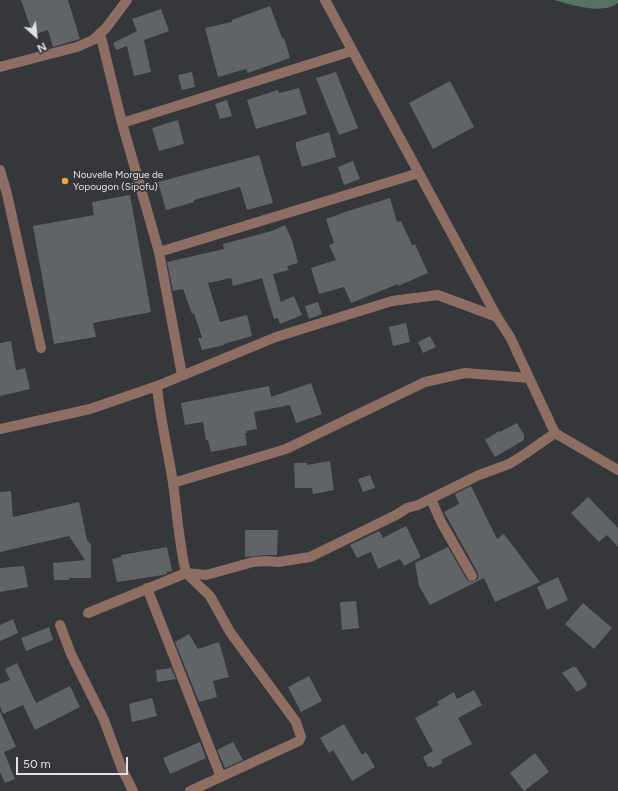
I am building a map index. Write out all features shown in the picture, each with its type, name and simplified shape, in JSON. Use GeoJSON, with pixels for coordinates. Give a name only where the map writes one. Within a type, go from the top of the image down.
{"type":"FeatureCollection","features":[{"type":"Feature","properties":{"kind":"street"},"geometry":{"type":"LineString","coordinates":[[0,67],[77,46],[93,40],[106,28],[127,0]]}},
{"type":"Feature","properties":{"kind":"street"},"geometry":{"type":"LineString","coordinates":[[326,0],[352,51],[497,317],[510,337],[555,433],[618,470]]}},
{"type":"Feature","properties":{"kind":"street"},"geometry":{"type":"LineString","coordinates":[[100,33],[122,123],[159,252],[182,375]]}},
{"type":"Feature","properties":{"kind":"street"},"geometry":{"type":"LineString","coordinates":[[122,123],[352,51]]}},
{"type":"Feature","properties":{"kind":"street"},"geometry":{"type":"LineString","coordinates":[[0,170],[7,194],[41,348]]}},
{"type":"Feature","properties":{"kind":"street"},"geometry":{"type":"LineString","coordinates":[[159,252],[419,173]]}},
{"type":"Feature","properties":{"kind":"street"},"geometry":{"type":"LineString","coordinates":[[0,429],[90,409],[157,386],[276,338],[392,301],[438,295],[497,317]]}},
{"type":"Feature","properties":{"kind":"street"},"geometry":{"type":"LineString","coordinates":[[173,483],[286,449],[425,382],[465,373],[529,378]]}},
{"type":"Feature","properties":{"kind":"street"},"geometry":{"type":"LineString","coordinates":[[157,386],[161,419],[173,483],[181,552],[186,573],[210,596],[230,632],[296,722],[301,737],[299,741],[190,791]]}},
{"type":"Feature","properties":{"kind":"street"},"geometry":{"type":"LineString","coordinates":[[88,613],[186,573],[206,575],[253,562],[278,562],[310,557],[396,515],[407,508],[418,505],[479,475],[509,464],[555,433]]}},
{"type":"Feature","properties":{"kind":"street"},"geometry":{"type":"LineString","coordinates":[[431,499],[441,522],[472,576]]}},
{"type":"Feature","properties":{"kind":"street"},"geometry":{"type":"LineString","coordinates":[[147,588],[222,777]]}},
{"type":"Feature","properties":{"kind":"street"},"geometry":{"type":"LineString","coordinates":[[60,625],[71,654],[104,720],[122,769],[133,791]]}},
{"type":"Feature","properties":{"kind":"green space"},"geometry":{"type":"Polygon","coordinates":[[[554,0],[618,0],[618,3],[611,7],[595,9],[554,0]]]}},
{"type":"Feature","properties":{"kind":"building"},"geometry":{"type":"Polygon","coordinates":[[[21,0],[68,0],[80,39],[53,47],[48,30],[33,35],[21,0]]]}},
{"type":"Feature","properties":{"kind":"building"},"geometry":{"type":"Polygon","coordinates":[[[270,6],[282,38],[284,38],[290,58],[248,73],[246,69],[218,77],[205,28],[232,22],[232,20],[270,6]]]}},
{"type":"Feature","properties":{"kind":"building"},"geometry":{"type":"Polygon","coordinates":[[[161,9],[169,31],[144,40],[151,72],[134,76],[127,46],[116,50],[113,43],[137,31],[132,19],[161,9]]]}},
{"type":"Feature","properties":{"kind":"building"},"geometry":{"type":"Polygon","coordinates":[[[192,72],[195,87],[182,90],[178,75],[192,72]]]}},
{"type":"Feature","properties":{"kind":"building"},"geometry":{"type":"Polygon","coordinates":[[[336,72],[358,128],[339,135],[316,78],[336,72]]]}},
{"type":"Feature","properties":{"kind":"building"},"geometry":{"type":"Polygon","coordinates":[[[450,81],[474,127],[433,149],[409,103],[450,81]]]}},
{"type":"Feature","properties":{"kind":"building"},"geometry":{"type":"Polygon","coordinates":[[[299,88],[307,114],[256,129],[247,100],[278,90],[279,93],[299,88]]]}},
{"type":"Feature","properties":{"kind":"building"},"geometry":{"type":"Polygon","coordinates":[[[227,100],[232,116],[220,119],[215,104],[227,100]]]}},
{"type":"Feature","properties":{"kind":"building"},"geometry":{"type":"Polygon","coordinates":[[[178,120],[184,144],[159,151],[152,128],[178,120]]]}},
{"type":"Feature","properties":{"kind":"building"},"geometry":{"type":"Polygon","coordinates":[[[329,132],[336,157],[302,167],[296,142],[329,132]]]}},
{"type":"Feature","properties":{"kind":"building"},"geometry":{"type":"Polygon","coordinates":[[[259,155],[273,203],[247,210],[240,187],[194,200],[194,202],[166,210],[158,182],[259,155]]]}},
{"type":"Feature","properties":{"kind":"building"},"geometry":{"type":"Polygon","coordinates":[[[353,161],[360,179],[344,185],[338,167],[353,161]]]}},
{"type":"Feature","properties":{"kind":"building"},"geometry":{"type":"Polygon","coordinates":[[[130,195],[151,312],[93,323],[96,337],[54,344],[33,226],[94,215],[92,202],[130,195]]]}},
{"type":"Feature","properties":{"kind":"building"},"geometry":{"type":"Polygon","coordinates":[[[390,198],[397,222],[401,221],[412,245],[415,244],[428,273],[398,286],[398,284],[351,303],[344,287],[319,294],[311,268],[336,260],[329,245],[334,243],[326,219],[390,198]]]}},
{"type":"Feature","properties":{"kind":"building"},"geometry":{"type":"Polygon","coordinates":[[[285,225],[292,240],[298,263],[287,266],[289,270],[273,274],[281,302],[294,296],[302,315],[280,324],[278,318],[274,319],[262,278],[233,286],[231,278],[208,283],[220,322],[247,315],[252,336],[202,350],[198,338],[202,338],[194,313],[192,314],[183,289],[173,291],[167,262],[224,249],[223,244],[272,231],[285,225]]]}},
{"type":"Feature","properties":{"kind":"building"},"geometry":{"type":"Polygon","coordinates":[[[318,302],[322,314],[309,319],[305,306],[318,302]]]}},
{"type":"Feature","properties":{"kind":"building"},"geometry":{"type":"Polygon","coordinates":[[[406,323],[410,342],[393,346],[389,327],[406,323]]]}},
{"type":"Feature","properties":{"kind":"building"},"geometry":{"type":"Polygon","coordinates":[[[430,336],[436,347],[423,353],[418,342],[430,336]]]}},
{"type":"Feature","properties":{"kind":"building"},"geometry":{"type":"Polygon","coordinates":[[[11,341],[16,370],[25,368],[30,389],[0,396],[0,343],[11,341]]]}},
{"type":"Feature","properties":{"kind":"building"},"geometry":{"type":"Polygon","coordinates":[[[311,383],[322,414],[296,423],[290,405],[254,412],[257,429],[246,431],[247,445],[211,452],[208,440],[206,440],[203,422],[185,425],[181,403],[269,386],[271,397],[311,383]]]}},
{"type":"Feature","properties":{"kind":"building"},"geometry":{"type":"Polygon","coordinates":[[[517,423],[524,435],[524,440],[495,457],[485,440],[499,431],[500,432],[517,423]]]}},
{"type":"Feature","properties":{"kind":"building"},"geometry":{"type":"Polygon","coordinates":[[[330,461],[334,490],[313,494],[312,488],[295,488],[294,463],[307,463],[307,465],[330,461]]]}},
{"type":"Feature","properties":{"kind":"building"},"geometry":{"type":"Polygon","coordinates":[[[370,475],[375,488],[363,492],[358,479],[370,475]]]}},
{"type":"Feature","properties":{"kind":"building"},"geometry":{"type":"Polygon","coordinates":[[[471,486],[497,539],[504,534],[540,582],[495,602],[484,578],[430,605],[419,586],[415,563],[448,547],[467,580],[472,582],[478,579],[478,573],[444,512],[459,504],[455,494],[471,486]]]}},
{"type":"Feature","properties":{"kind":"building"},"geometry":{"type":"Polygon","coordinates":[[[11,491],[13,517],[79,502],[87,540],[91,545],[91,578],[54,580],[53,563],[85,560],[69,536],[0,552],[0,492],[11,491]]]}},
{"type":"Feature","properties":{"kind":"building"},"geometry":{"type":"Polygon","coordinates":[[[588,497],[618,528],[618,547],[607,535],[599,542],[571,513],[588,497]]]}},
{"type":"Feature","properties":{"kind":"building"},"geometry":{"type":"Polygon","coordinates":[[[406,526],[421,557],[404,566],[400,559],[378,569],[371,552],[357,558],[350,545],[379,531],[383,538],[406,526]]]}},
{"type":"Feature","properties":{"kind":"building"},"geometry":{"type":"Polygon","coordinates":[[[245,530],[278,530],[277,555],[245,557],[245,530]]]}},
{"type":"Feature","properties":{"kind":"building"},"geometry":{"type":"Polygon","coordinates":[[[167,547],[172,571],[163,575],[117,582],[112,559],[121,557],[121,555],[167,547]]]}},
{"type":"Feature","properties":{"kind":"building"},"geometry":{"type":"Polygon","coordinates":[[[24,566],[28,587],[0,592],[0,568],[24,566]]]}},
{"type":"Feature","properties":{"kind":"building"},"geometry":{"type":"Polygon","coordinates":[[[558,577],[568,600],[547,610],[537,587],[558,577]]]}},
{"type":"Feature","properties":{"kind":"building"},"geometry":{"type":"Polygon","coordinates":[[[356,601],[359,628],[342,630],[340,602],[356,601]]]}},
{"type":"Feature","properties":{"kind":"building"},"geometry":{"type":"Polygon","coordinates":[[[583,603],[612,628],[594,649],[565,624],[583,603]]]}},
{"type":"Feature","properties":{"kind":"building"},"geometry":{"type":"Polygon","coordinates":[[[13,619],[18,633],[0,641],[0,625],[13,619]]]}},
{"type":"Feature","properties":{"kind":"building"},"geometry":{"type":"Polygon","coordinates":[[[49,627],[53,640],[26,651],[21,638],[49,627]]]}},
{"type":"Feature","properties":{"kind":"building"},"geometry":{"type":"Polygon","coordinates":[[[189,634],[198,649],[219,642],[229,677],[213,681],[217,697],[199,702],[175,642],[189,634]]]}},
{"type":"Feature","properties":{"kind":"building"},"geometry":{"type":"Polygon","coordinates":[[[17,663],[36,703],[70,686],[80,707],[35,730],[23,705],[3,714],[0,706],[0,684],[10,680],[5,669],[17,663]]]}},
{"type":"Feature","properties":{"kind":"building"},"geometry":{"type":"Polygon","coordinates":[[[574,666],[587,684],[587,686],[577,692],[562,673],[574,666]]]}},
{"type":"Feature","properties":{"kind":"building"},"geometry":{"type":"Polygon","coordinates":[[[171,668],[176,679],[157,682],[156,670],[171,668]]]}},
{"type":"Feature","properties":{"kind":"building"},"geometry":{"type":"Polygon","coordinates":[[[309,676],[322,701],[301,712],[288,687],[309,676]]]}},
{"type":"Feature","properties":{"kind":"building"},"geometry":{"type":"Polygon","coordinates":[[[474,690],[482,705],[458,718],[472,744],[441,760],[443,763],[432,768],[431,766],[428,767],[423,757],[433,751],[415,718],[439,705],[437,702],[454,692],[457,699],[474,690]]]}},
{"type":"Feature","properties":{"kind":"building"},"geometry":{"type":"Polygon","coordinates":[[[152,698],[157,716],[132,722],[129,704],[152,698]]]}},
{"type":"Feature","properties":{"kind":"building"},"geometry":{"type":"Polygon","coordinates":[[[0,711],[16,747],[4,752],[15,779],[5,783],[0,772],[0,711]]]}},
{"type":"Feature","properties":{"kind":"building"},"geometry":{"type":"Polygon","coordinates":[[[344,724],[362,755],[366,752],[375,767],[352,781],[333,750],[329,753],[320,738],[344,724]]]}},
{"type":"Feature","properties":{"kind":"building"},"geometry":{"type":"Polygon","coordinates":[[[200,742],[206,758],[170,774],[163,758],[200,742]]]}},
{"type":"Feature","properties":{"kind":"building"},"geometry":{"type":"Polygon","coordinates":[[[233,742],[243,760],[225,768],[217,750],[233,742]]]}},
{"type":"Feature","properties":{"kind":"building"},"geometry":{"type":"Polygon","coordinates":[[[535,753],[549,772],[524,791],[510,773],[535,753]]]}},
{"type":"Feature","properties":{"kind":"place","name":"Nouvelle Morgue de Yopougon (Sipofu)"},"geometry":{"type":"Point","coordinates":[65,181]}}]}
